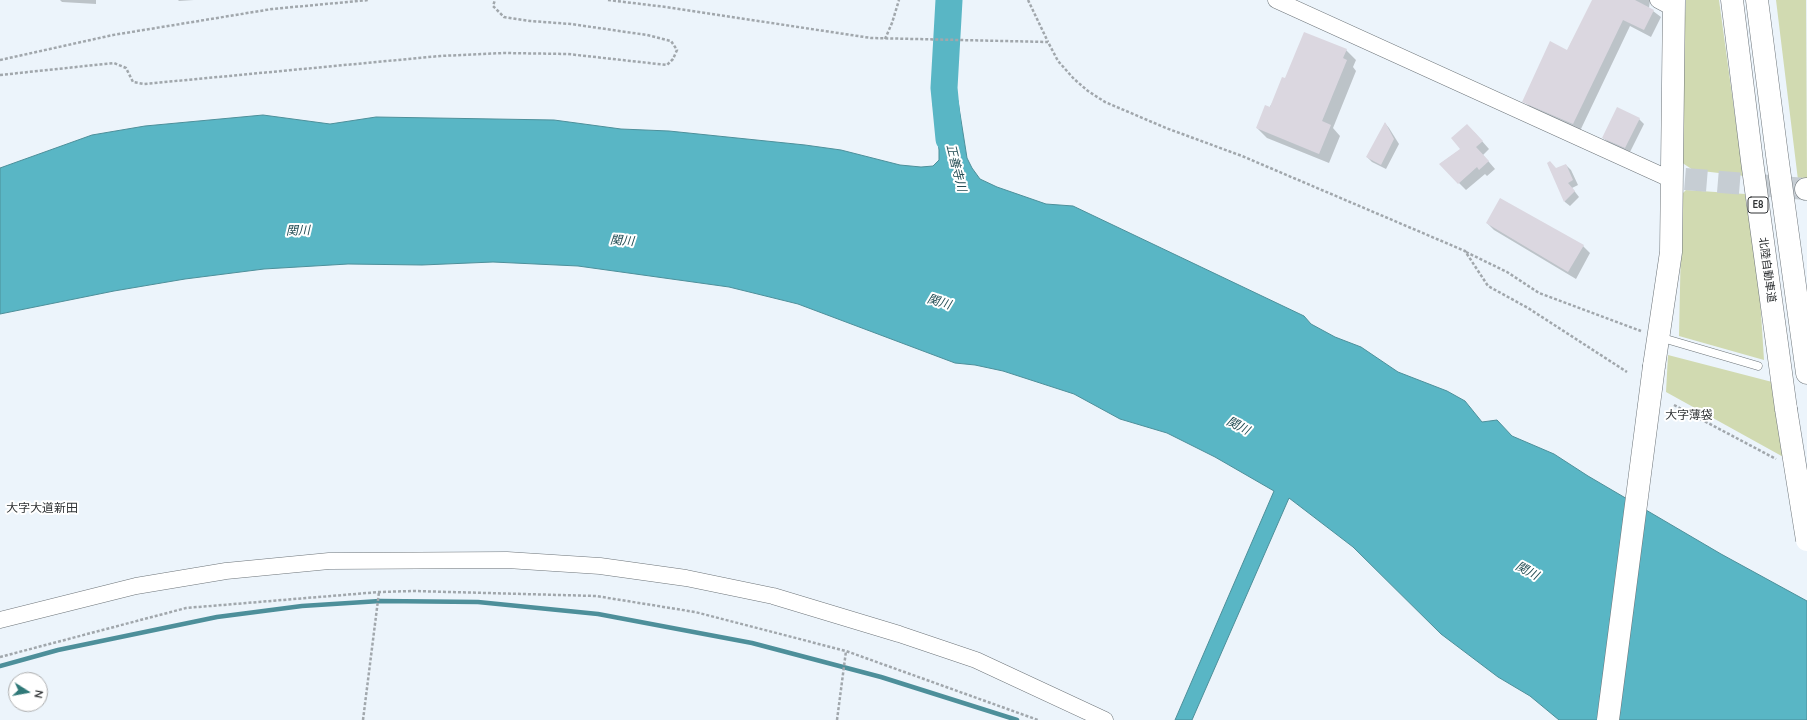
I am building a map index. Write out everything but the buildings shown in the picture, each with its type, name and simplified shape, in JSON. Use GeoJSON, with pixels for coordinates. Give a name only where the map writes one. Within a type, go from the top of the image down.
{"type":"FeatureCollection","features":[{"type":"Feature","properties":{"kind":"main road","name":"北陸自動車道"},"geometry":{"type":"LineString","coordinates":[[1732,0],[1753,169],[1786,409],[1807,540]]}},
{"type":"Feature","properties":{"kind":"main road","name":"E8"},"geometry":{"type":"LineString","coordinates":[[1757,0],[1807,373]]}},
{"type":"Feature","properties":{"kind":"main road"},"geometry":{"type":"LineString","coordinates":[[1608,720],[1654,366],[1671,252],[1678,180],[1668,3]]}},
{"type":"Feature","properties":{"kind":"street"},"geometry":{"type":"LineString","coordinates":[[1276,0],[1678,180]]}},
{"type":"Feature","properties":{"kind":"street"},"geometry":{"type":"LineString","coordinates":[[0,620],[136,586],[226,571],[329,561],[507,560],[600,566],[686,578],[773,596],[899,634],[976,660],[1105,720]]}},
{"type":"Feature","properties":{"kind":"lane"},"geometry":{"type":"LineString","coordinates":[[1658,337],[1758,366]]}},
{"type":"Feature","properties":{"kind":"path"},"geometry":{"type":"LineString","coordinates":[[0,60],[121,33],[272,9],[369,0]]}},
{"type":"Feature","properties":{"kind":"path"},"geometry":{"type":"LineString","coordinates":[[0,75],[114,63],[126,68],[133,82],[144,84],[440,56],[504,53],[568,54],[667,65],[673,59],[677,50],[671,41],[647,35],[571,24],[504,17],[493,6],[495,0]]}},
{"type":"Feature","properties":{"kind":"path"},"geometry":{"type":"LineString","coordinates":[[608,0],[777,23],[852,36],[1034,43],[1048,42]]}},
{"type":"Feature","properties":{"kind":"path"},"geometry":{"type":"LineString","coordinates":[[885,38],[892,23],[899,0]]}},
{"type":"Feature","properties":{"kind":"path"},"geometry":{"type":"LineString","coordinates":[[1028,0],[1058,61],[1074,79],[1088,91],[1105,102],[1166,128],[1242,156],[1465,251],[1507,272],[1539,293],[1658,337]]}},
{"type":"Feature","properties":{"kind":"path"},"geometry":{"type":"LineString","coordinates":[[1465,251],[1488,286],[1528,308],[1627,372]]}},
{"type":"Feature","properties":{"kind":"path"},"geometry":{"type":"LineString","coordinates":[[1674,405],[1782,462]]}},
{"type":"Feature","properties":{"kind":"path"},"geometry":{"type":"LineString","coordinates":[[0,656],[186,608],[379,592],[414,591],[596,596],[695,612],[846,650],[1038,720]]}},
{"type":"Feature","properties":{"kind":"path"},"geometry":{"type":"LineString","coordinates":[[363,720],[379,592]]}},
{"type":"Feature","properties":{"kind":"path"},"geometry":{"type":"LineString","coordinates":[[837,720],[846,650]]}},
{"type":"Feature","properties":{"kind":"green space"},"geometry":{"type":"Polygon","coordinates":[[[1686,0],[1719,0],[1737,131],[1745,176],[1693,170],[1681,162],[1679,127],[1686,0]]]}},
{"type":"Feature","properties":{"kind":"green space"},"geometry":{"type":"Polygon","coordinates":[[[1776,0],[1806,0],[1807,181],[1798,180],[1776,0]]]}},
{"type":"Feature","properties":{"kind":"green space"},"geometry":{"type":"Polygon","coordinates":[[[1686,190],[1745,194],[1759,282],[1764,360],[1679,336],[1682,194],[1686,190]]]}},
{"type":"Feature","properties":{"kind":"green space"},"geometry":{"type":"Polygon","coordinates":[[[1668,355],[1776,383],[1787,459],[1666,392],[1668,355]]]}},
{"type":"Feature","properties":{"kind":"water","name":"関川"},"geometry":{"type":"Polygon","coordinates":[[[958,101],[967,158],[980,179],[997,187],[1046,204],[1073,206],[1304,316],[1311,324],[1335,337],[1361,347],[1398,372],[1447,391],[1465,401],[1482,422],[1497,420],[1512,436],[1554,454],[1588,476],[1721,554],[1807,601],[1807,720],[1559,720],[1530,696],[1498,677],[1441,634],[1353,547],[1289,498],[1192,720],[1175,720],[1274,491],[1215,457],[1167,433],[1120,419],[1074,394],[1003,371],[975,365],[955,363],[798,304],[729,287],[578,266],[493,262],[422,265],[348,264],[264,269],[185,279],[114,291],[0,314],[0,168],[92,135],[145,126],[263,115],[330,124],[376,117],[554,120],[621,129],[669,131],[805,145],[841,150],[900,165],[921,167],[933,166],[939,160],[933,103],[958,101]]]}},
{"type":"Feature","properties":{"kind":"waterway","name":"正善寺川"},"geometry":{"type":"LineString","coordinates":[[949,0],[944,88],[949,139]]}},
{"type":"Feature","properties":{"kind":"waterway"},"geometry":{"type":"LineString","coordinates":[[0,666],[58,650],[217,617],[302,606],[380,601],[478,602],[598,614],[752,643],[881,677],[1017,720]]}},
{"type":"Feature","properties":{"kind":"tunnel"},"geometry":{"type":"LineString","coordinates":[[1685,179],[1806,189]]}},
{"type":"Feature","properties":{"kind":"district","name":"大字薄袋"},"geometry":{"type":"Point","coordinates":[1689,415]}},
{"type":"Feature","properties":{"kind":"district","name":"大字大道新田"},"geometry":{"type":"Point","coordinates":[42,508]}}]}
